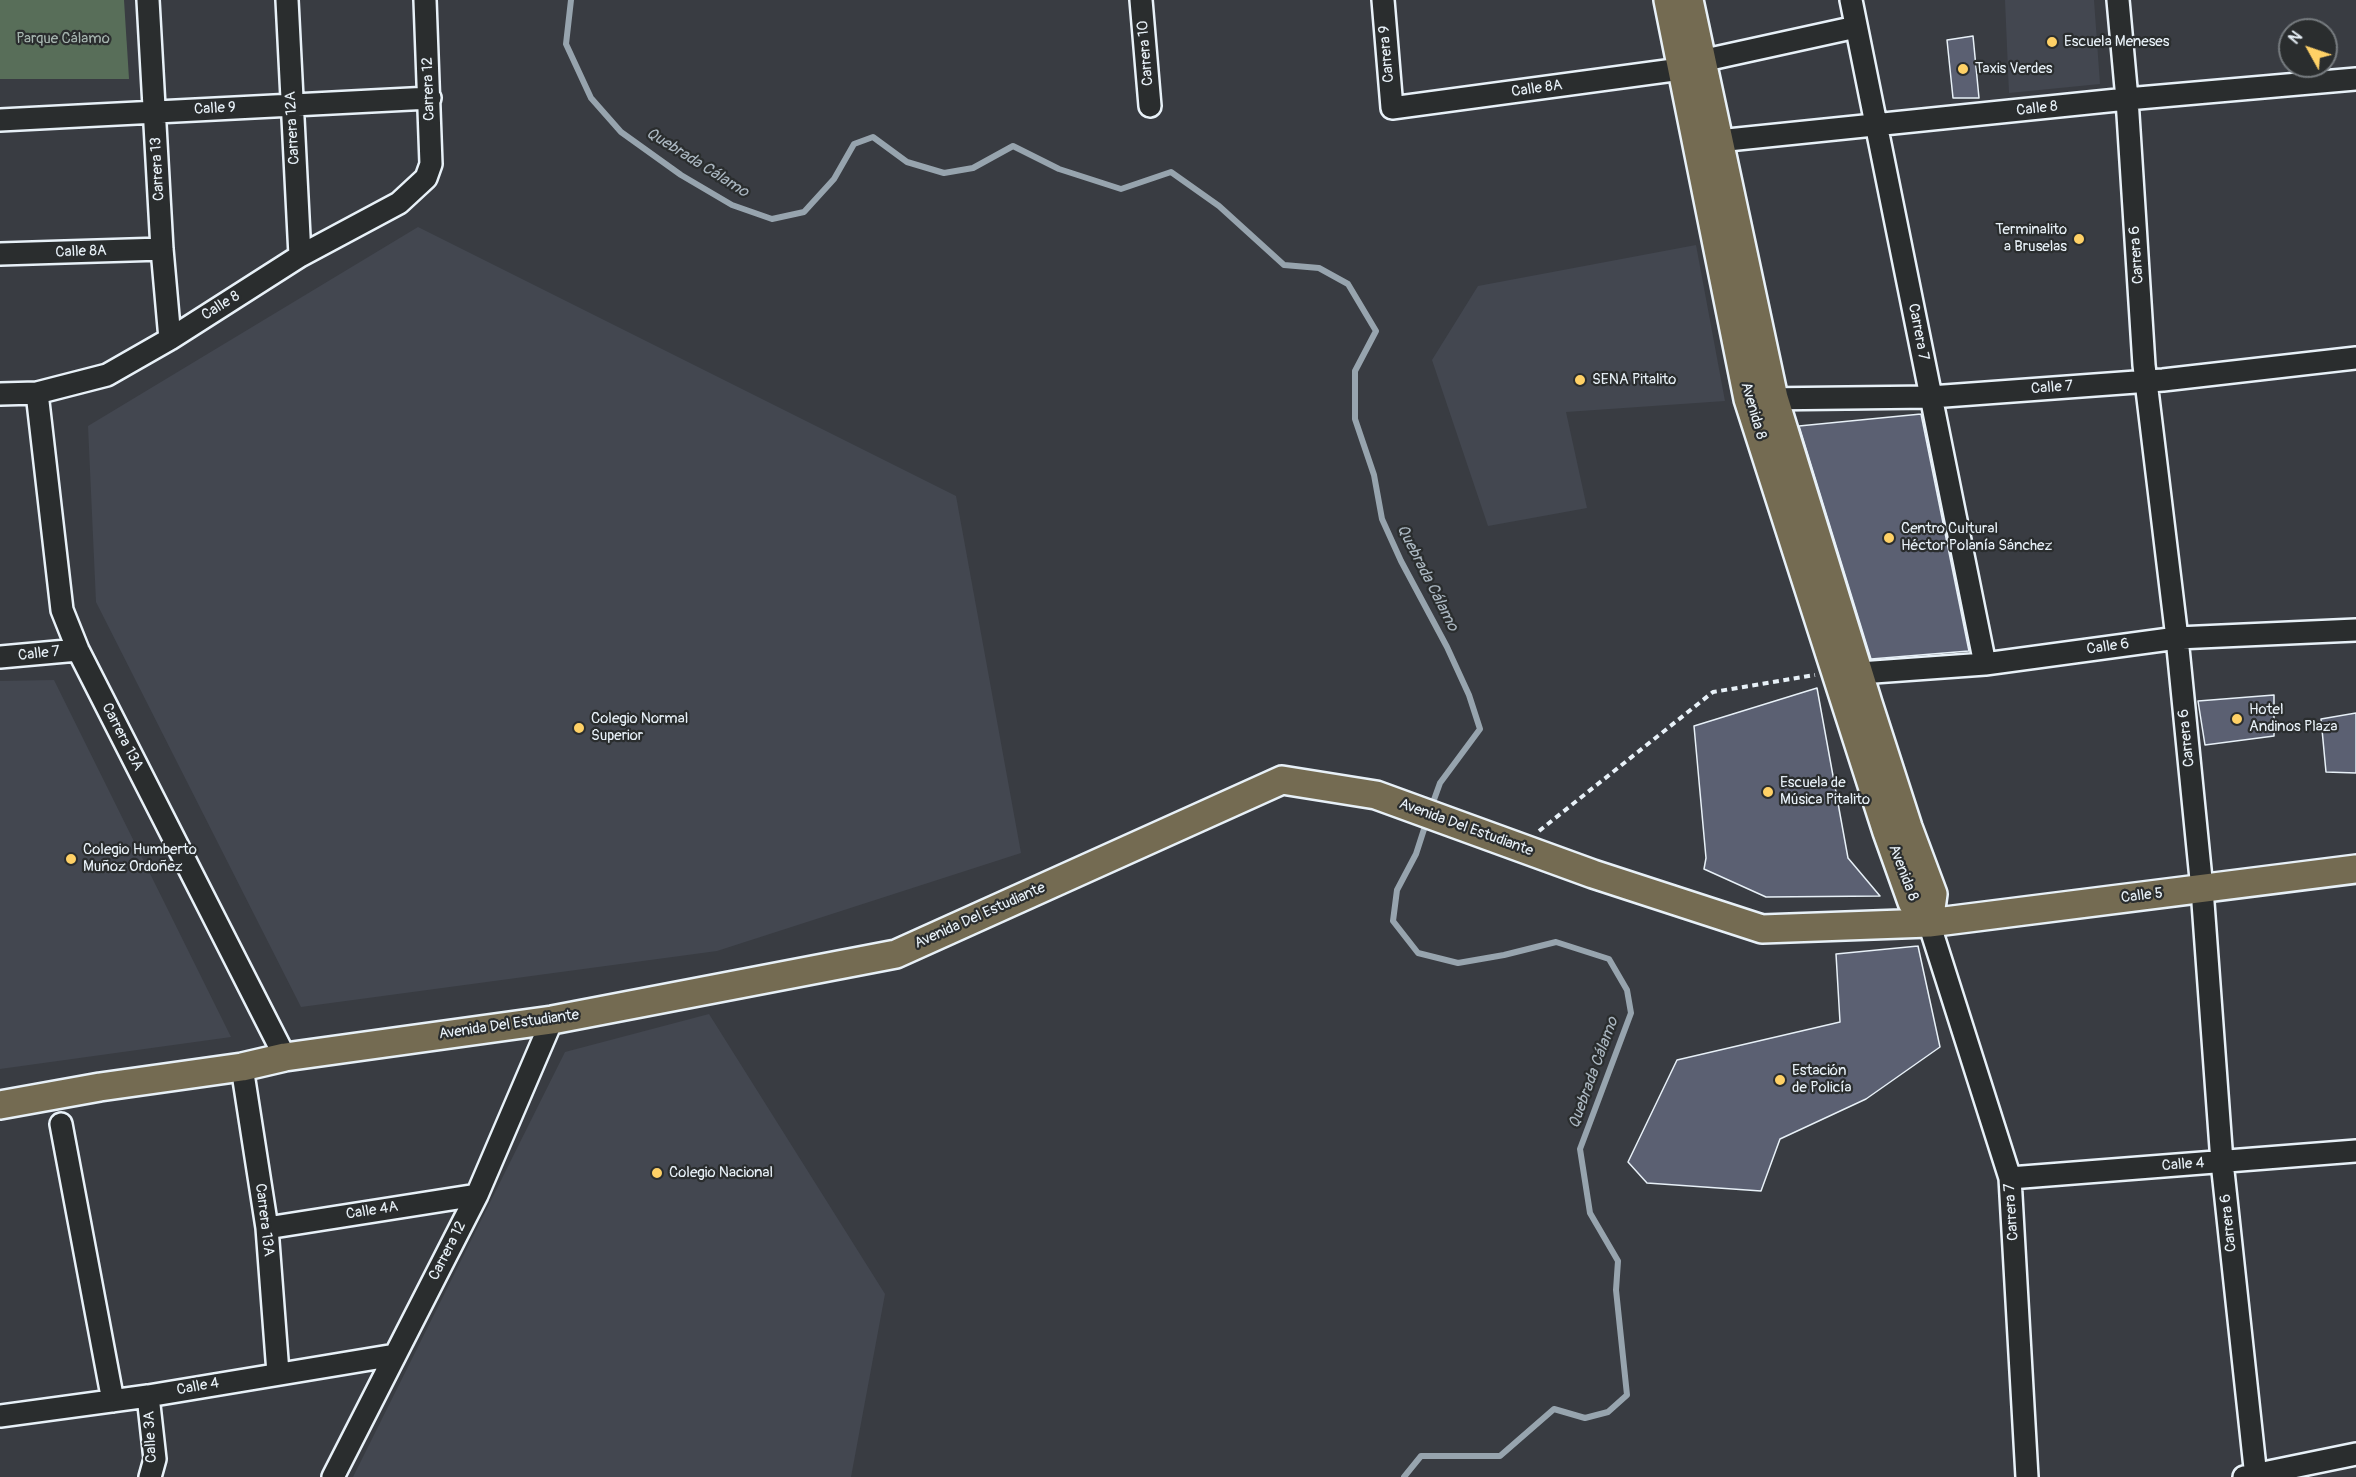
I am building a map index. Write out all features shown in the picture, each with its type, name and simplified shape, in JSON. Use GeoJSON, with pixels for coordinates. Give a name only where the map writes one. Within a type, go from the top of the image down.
{"type":"FeatureCollection","features":[{"type":"Feature","properties":{"kind":"main road","name":"Avenida 8"},"geometry":{"type":"LineString","coordinates":[[1668,0],[1718,141],[1774,398],[1887,832],[1912,902],[1929,923]]}},
{"type":"Feature","properties":{"kind":"main road","name":"Avenida 8"},"geometry":{"type":"LineString","coordinates":[[1689,0],[1691,65],[1748,399],[1845,674]]}},
{"type":"Feature","properties":{"kind":"main road","name":"Avenida Del Estudiante"},"geometry":{"type":"LineString","coordinates":[[0,1105],[100,1087],[242,1067],[285,1057],[552,1020],[897,954],[1282,780],[1376,795],[1593,874],[1762,928],[1929,923]]}},
{"type":"Feature","properties":{"kind":"main road","name":"Calle 5"},"geometry":{"type":"LineString","coordinates":[[1929,923],[2356,869]]}},
{"type":"Feature","properties":{"kind":"street","name":"Carrera 13"},"geometry":{"type":"LineString","coordinates":[[148,0],[162,249],[170,339]]}},
{"type":"Feature","properties":{"kind":"street","name":"Carrera 12A"},"geometry":{"type":"LineString","coordinates":[[287,0],[300,256]]}},
{"type":"Feature","properties":{"kind":"street","name":"Carrera 12"},"geometry":{"type":"LineString","coordinates":[[425,0],[431,164],[426,178]]}},
{"type":"Feature","properties":{"kind":"street","name":"Carrera 10"},"geometry":{"type":"LineString","coordinates":[[1141,0],[1150,106]]}},
{"type":"Feature","properties":{"kind":"street","name":"Carrera 9"},"geometry":{"type":"LineString","coordinates":[[1383,0],[1392,108]]}},
{"type":"Feature","properties":{"kind":"street","name":"Carrera 7"},"geometry":{"type":"LineString","coordinates":[[1851,0],[1985,664]]}},
{"type":"Feature","properties":{"kind":"street","name":"Carrera 6"},"geometry":{"type":"LineString","coordinates":[[2118,0],[2146,381],[2177,638],[2202,889],[2222,1162],[2252,1476]]}},
{"type":"Feature","properties":{"kind":"street","name":"Calle 8A"},"geometry":{"type":"LineString","coordinates":[[1392,108],[1691,65],[1856,27]]}},
{"type":"Feature","properties":{"kind":"street","name":"Calle 8"},"geometry":{"type":"LineString","coordinates":[[1718,141],[2127,99],[2356,79]]}},
{"type":"Feature","properties":{"kind":"street","name":"Calle 9"},"geometry":{"type":"LineString","coordinates":[[0,120],[430,98]]}},
{"type":"Feature","properties":{"kind":"street","name":"Calle 8"},"geometry":{"type":"LineString","coordinates":[[0,394],[37,393],[107,375],[170,339],[300,256],[399,203],[426,178]]}},
{"type":"Feature","properties":{"kind":"street","name":"Calle 8A"},"geometry":{"type":"LineString","coordinates":[[0,254],[162,249]]}},
{"type":"Feature","properties":{"kind":"street","name":"Calle 7"},"geometry":{"type":"LineString","coordinates":[[1748,399],[1931,397],[2146,381],[2356,358]]}},
{"type":"Feature","properties":{"kind":"street","name":"Carrera 13A"},"geometry":{"type":"LineString","coordinates":[[37,393],[62,610],[78,650],[285,1057]]}},
{"type":"Feature","properties":{"kind":"street","name":"Calle 6"},"geometry":{"type":"LineString","coordinates":[[1845,674],[1985,664],[2177,638],[2356,630]]}},
{"type":"Feature","properties":{"kind":"street","name":"Calle 7"},"geometry":{"type":"LineString","coordinates":[[0,657],[78,650]]}},
{"type":"Feature","properties":{"kind":"street","name":"Carrera 7"},"geometry":{"type":"LineString","coordinates":[[1929,923],[2010,1178],[2027,1477]]}},
{"type":"Feature","properties":{"kind":"street","name":"Carrera 12"},"geometry":{"type":"LineString","coordinates":[[333,1477],[477,1195],[552,1020]]}},
{"type":"Feature","properties":{"kind":"street","name":"Carrera 13A"},"geometry":{"type":"LineString","coordinates":[[242,1067],[267,1228],[278,1373]]}},
{"type":"Feature","properties":{"kind":"street"},"geometry":{"type":"LineString","coordinates":[[61,1124],[113,1401]]}},
{"type":"Feature","properties":{"kind":"street","name":"Calle 4"},"geometry":{"type":"LineString","coordinates":[[2010,1178],[2356,1151]]}},
{"type":"Feature","properties":{"kind":"street","name":"Calle 4A"},"geometry":{"type":"LineString","coordinates":[[267,1228],[477,1195]]}},
{"type":"Feature","properties":{"kind":"street","name":"Calle 4"},"geometry":{"type":"LineString","coordinates":[[0,1416],[148,1396],[395,1354]]}},
{"type":"Feature","properties":{"kind":"street","name":"Calle 3A"},"geometry":{"type":"LineString","coordinates":[[148,1396],[155,1459],[150,1477]]}},
{"type":"Feature","properties":{"kind":"street"},"geometry":{"type":"LineString","coordinates":[[2252,1476],[2356,1454]]}},
{"type":"Feature","properties":{"kind":"path"},"geometry":{"type":"LineString","coordinates":[[1520,847],[1713,692],[1845,674]]}},
{"type":"Feature","properties":{"kind":"shaded area","name":"Escuela Meneses"},"geometry":{"type":"Polygon","coordinates":[[[2005,0],[2094,0],[2100,84],[2009,93],[2005,0]]]}},
{"type":"Feature","properties":{"kind":"shaded area","name":"Colegio Normal Superior"},"geometry":{"type":"Polygon","coordinates":[[[418,227],[956,496],[1021,853],[717,951],[301,1007],[96,602],[88,426],[418,227]]]}},
{"type":"Feature","properties":{"kind":"shaded area","name":"SENA Pitalito"},"geometry":{"type":"Polygon","coordinates":[[[1696,245],[1725,401],[1566,412],[1587,508],[1488,526],[1432,360],[1478,286],[1696,245]]]}},
{"type":"Feature","properties":{"kind":"shaded area","name":"Colegio Humberto Muñoz Ordoñez"},"geometry":{"type":"Polygon","coordinates":[[[54,680],[231,1037],[0,1069],[0,681],[54,680]]]}},
{"type":"Feature","properties":{"kind":"shaded area","name":"Colegio Nacional"},"geometry":{"type":"Polygon","coordinates":[[[709,1014],[885,1294],[851,1477],[353,1477],[565,1052],[709,1014]]]}},
{"type":"Feature","properties":{"kind":"green space","name":"Parque Cálamo"},"geometry":{"type":"Polygon","coordinates":[[[0,0],[124,0],[129,79],[0,79],[0,0]]]}},
{"type":"Feature","properties":{"kind":"building","name":"Taxis Verdes"},"geometry":{"type":"Polygon","coordinates":[[[1973,36],[1979,98],[1953,98],[1947,40],[1973,36]]]}},
{"type":"Feature","properties":{"kind":"building","name":"Centro Cultural Héctor Polanía Sánchez"},"geometry":{"type":"Polygon","coordinates":[[[1921,414],[1969,651],[1871,659],[1799,426],[1921,414]]]}},
{"type":"Feature","properties":{"kind":"building","name":"Escuela de Música Pitalito"},"geometry":{"type":"Polygon","coordinates":[[[1817,688],[1848,858],[1880,896],[1766,897],[1704,869],[1706,858],[1694,726],[1817,688]]]}},
{"type":"Feature","properties":{"kind":"building","name":"Hotel Andinos Plaza"},"geometry":{"type":"Polygon","coordinates":[[[2274,695],[2274,736],[2205,745],[2198,701],[2274,695]]]}},
{"type":"Feature","properties":{"kind":"building"},"geometry":{"type":"Polygon","coordinates":[[[2356,713],[2356,773],[2326,772],[2321,719],[2356,713]]]}},
{"type":"Feature","properties":{"kind":"building","name":"Estación de Policía"},"geometry":{"type":"Polygon","coordinates":[[[1918,946],[1940,1047],[1866,1099],[1780,1139],[1761,1191],[1647,1183],[1628,1162],[1677,1060],[1840,1022],[1836,954],[1918,946]]]}},
{"type":"Feature","properties":{"kind":"waterway","name":"Quebrada Cálamo"},"geometry":{"type":"LineString","coordinates":[[571,0],[566,44],[591,98],[621,132],[681,175],[732,205],[772,219],[804,212],[834,179],[854,144],[873,137],[907,162],[944,173],[973,168],[1013,146],[1059,169],[1121,189],[1171,172],[1219,206],[1284,265],[1319,268],[1348,284],[1376,331],[1355,371],[1355,419],[1374,475],[1382,519],[1401,561],[1447,647],[1469,695],[1480,729],[1440,783],[1431,808]]}},
{"type":"Feature","properties":{"kind":"waterway","name":"Quebrada Cálamo"},"geometry":{"type":"LineString","coordinates":[[1404,1477],[1421,1456],[1500,1456],[1554,1409],[1585,1418],[1608,1412],[1627,1395],[1616,1290],[1618,1261],[1590,1213],[1580,1149],[1631,1013],[1627,990],[1609,959],[1556,942],[1504,955],[1458,963],[1418,953],[1393,921],[1397,890],[1416,854],[1427,820]]}},
{"type":"Feature","properties":{"kind":"place","name":"Escuela Meneses"},"geometry":{"type":"Point","coordinates":[2052,42]}},
{"type":"Feature","properties":{"kind":"place","name":"Taxis Verdes"},"geometry":{"type":"Point","coordinates":[1963,69]}},
{"type":"Feature","properties":{"kind":"place","name":"Terminalito a Bruselas"},"geometry":{"type":"Point","coordinates":[2079,239]}},
{"type":"Feature","properties":{"kind":"place","name":"SENA Pitalito"},"geometry":{"type":"Point","coordinates":[1580,380]}},
{"type":"Feature","properties":{"kind":"place","name":"Centro Cultural Héctor Polanía Sánchez"},"geometry":{"type":"Point","coordinates":[1889,538]}},
{"type":"Feature","properties":{"kind":"place","name":"Hotel Andinos Plaza"},"geometry":{"type":"Point","coordinates":[2237,719]}},
{"type":"Feature","properties":{"kind":"place","name":"Colegio Normal Superior"},"geometry":{"type":"Point","coordinates":[579,728]}},
{"type":"Feature","properties":{"kind":"place","name":"Escuela de Música Pitalito"},"geometry":{"type":"Point","coordinates":[1768,792]}},
{"type":"Feature","properties":{"kind":"place","name":"Colegio Humberto Muñoz Ordoñez"},"geometry":{"type":"Point","coordinates":[71,859]}},
{"type":"Feature","properties":{"kind":"place","name":"Estación de Policía"},"geometry":{"type":"Point","coordinates":[1780,1080]}},
{"type":"Feature","properties":{"kind":"place","name":"Colegio Nacional"},"geometry":{"type":"Point","coordinates":[657,1173]}}]}
